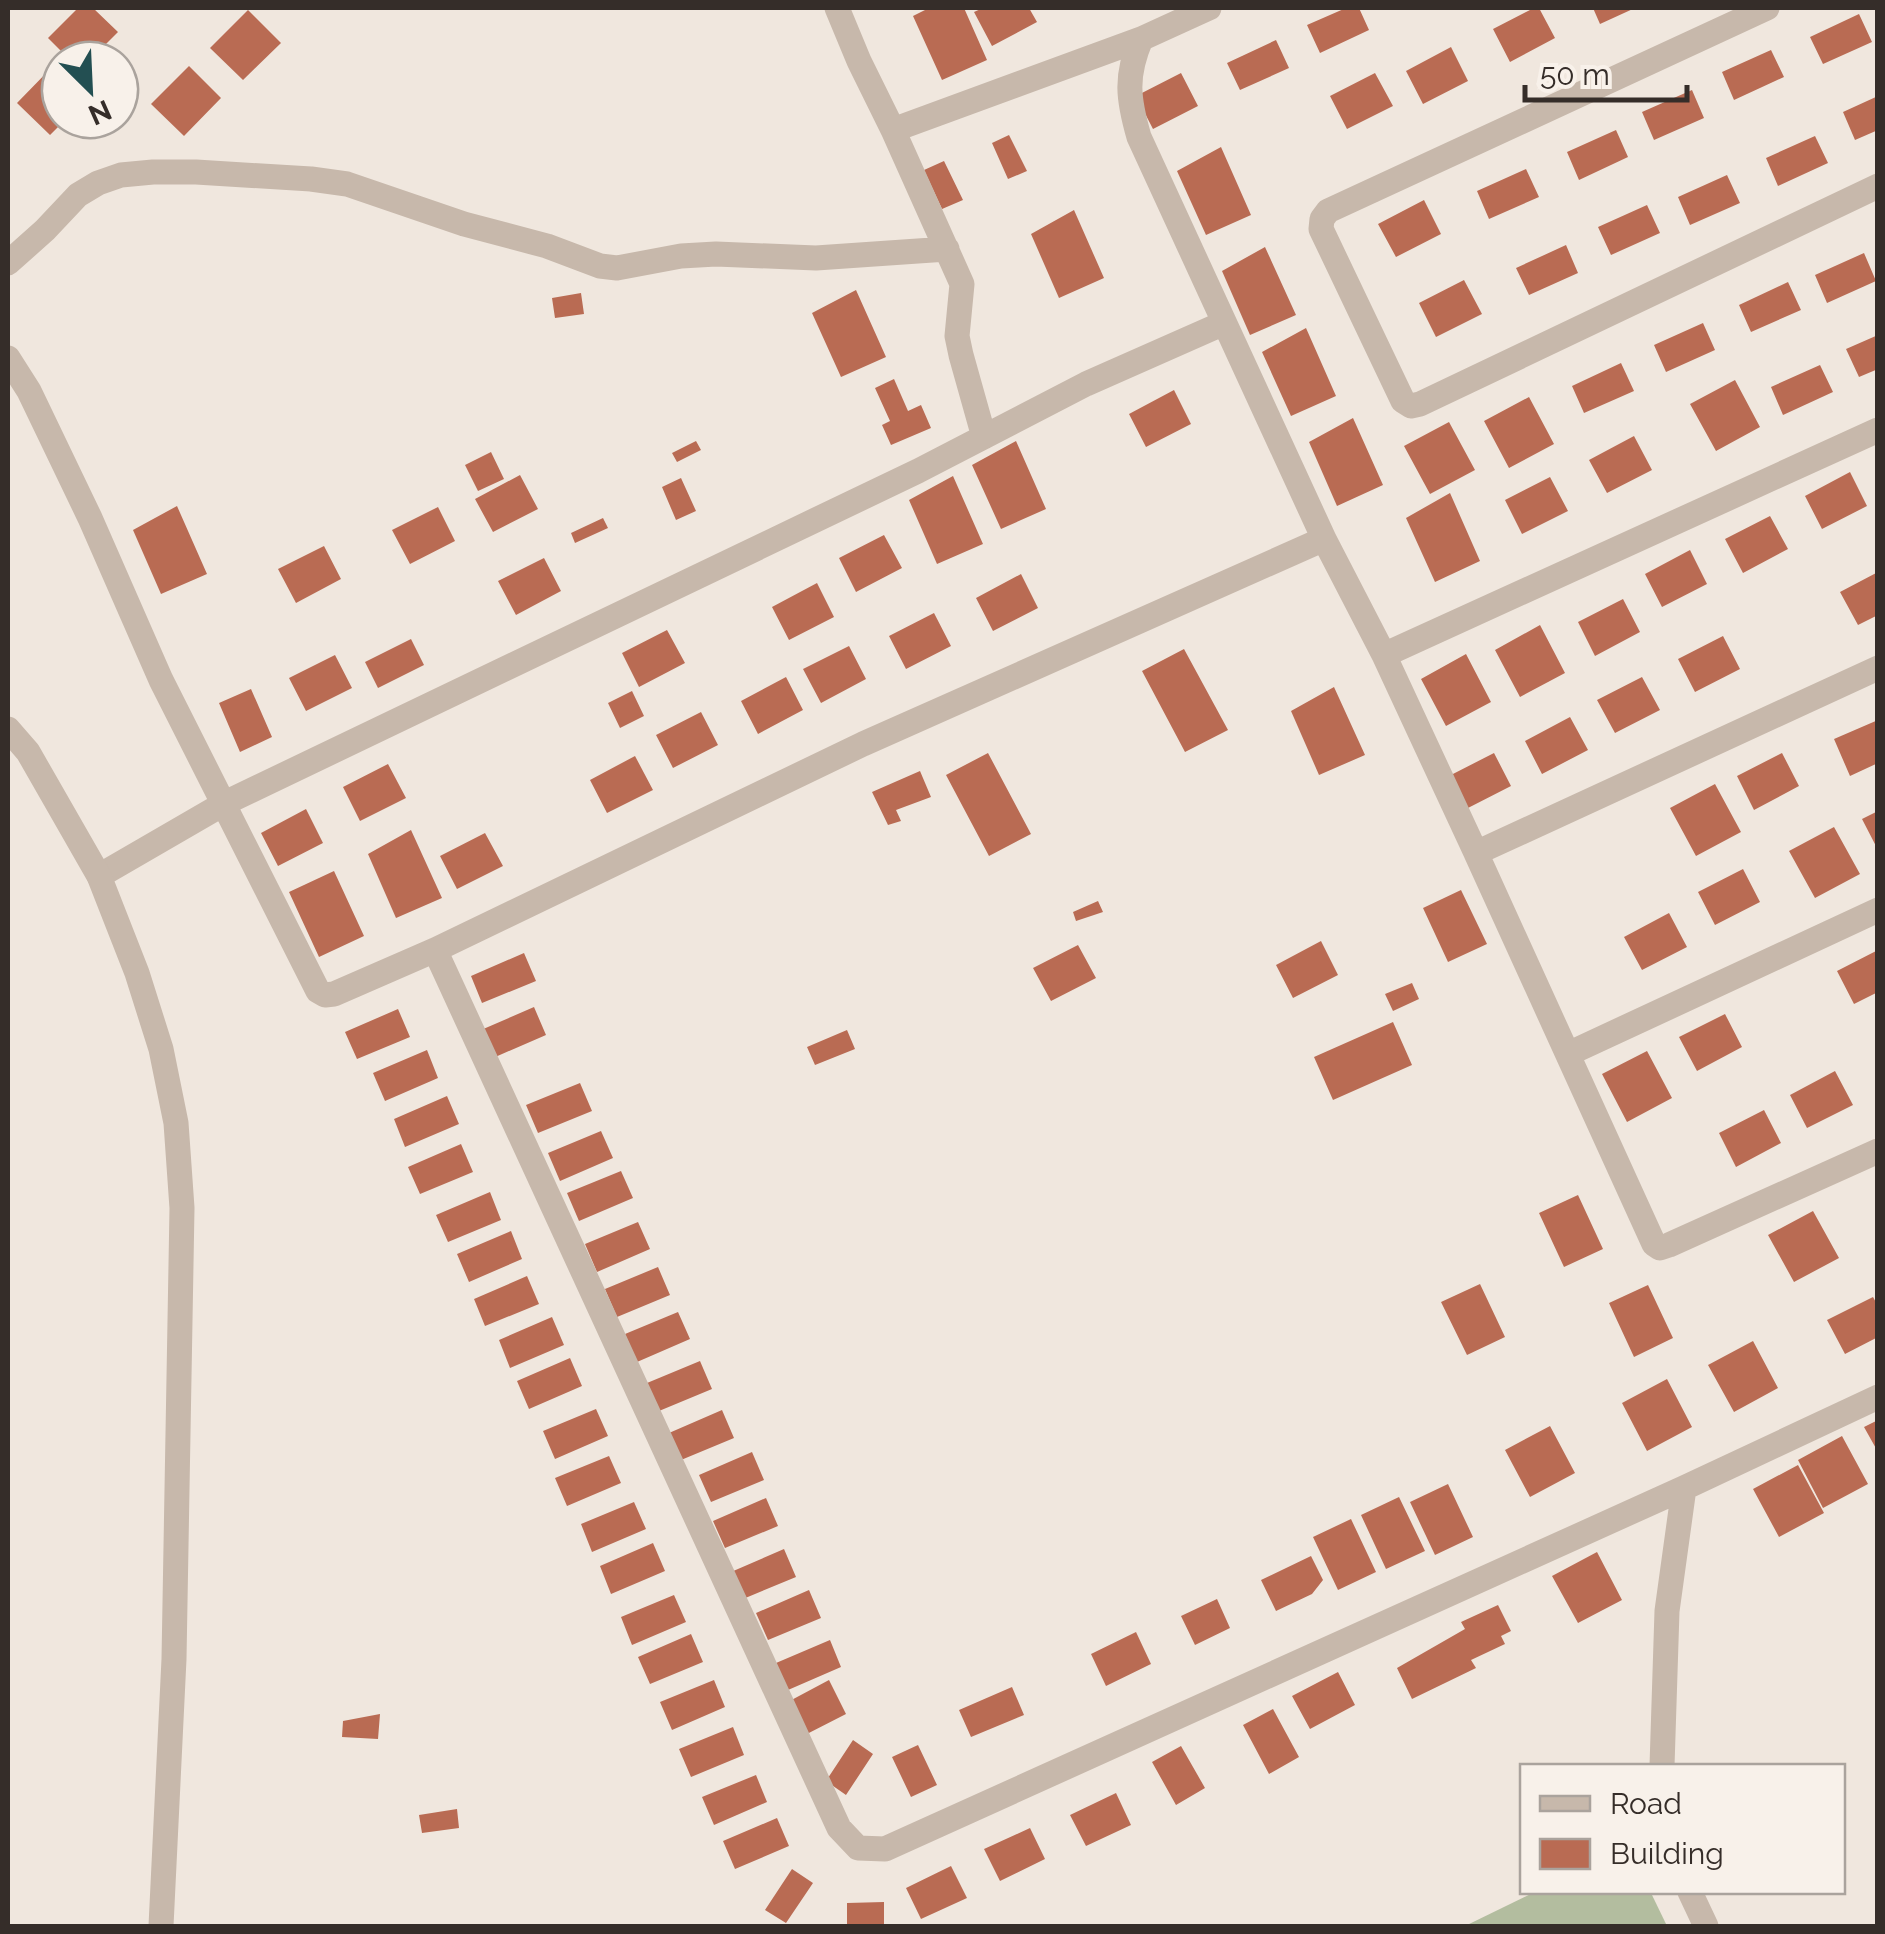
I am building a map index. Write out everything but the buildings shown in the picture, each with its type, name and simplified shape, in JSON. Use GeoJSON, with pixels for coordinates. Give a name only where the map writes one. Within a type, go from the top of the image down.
{"type":"FeatureCollection","features":[{"type":"Feature","properties":{"kind":"street"},"geometry":{"type":"LineString","coordinates":[[836,8],[962,284],[957,336],[984,437]]}},
{"type":"Feature","properties":{"kind":"street"},"geometry":{"type":"LineString","coordinates":[[893,130],[1141,39],[1209,8]]}},
{"type":"Feature","properties":{"kind":"street"},"geometry":{"type":"LineString","coordinates":[[1766,8],[1328,211],[1321,229],[1404,401],[1410,406],[1420,404],[1878,186]]}},
{"type":"Feature","properties":{"kind":"street"},"geometry":{"type":"LineString","coordinates":[[1141,39],[1129,77],[1139,137],[1324,539],[1384,655],[1476,852],[1654,1244],[1660,1248],[1878,1151]]}},
{"type":"Feature","properties":{"kind":"street"},"geometry":{"type":"LineString","coordinates":[[8,263],[78,195],[98,183],[153,172],[347,184],[464,224],[536,243],[600,266],[618,268],[681,256],[816,258],[947,249]]}},
{"type":"Feature","properties":{"kind":"street"},"geometry":{"type":"LineString","coordinates":[[100,876],[225,803],[918,471],[1086,384],[1224,323]]}},
{"type":"Feature","properties":{"kind":"street"},"geometry":{"type":"LineString","coordinates":[[8,358],[29,391],[90,518],[161,680],[318,990],[325,995],[435,950],[863,744],[1324,539]]}},
{"type":"Feature","properties":{"kind":"street"},"geometry":{"type":"LineString","coordinates":[[1384,655],[1878,430]]}},
{"type":"Feature","properties":{"kind":"street"},"geometry":{"type":"LineString","coordinates":[[1476,852],[1878,668]]}},
{"type":"Feature","properties":{"kind":"street"},"geometry":{"type":"LineString","coordinates":[[8,729],[28,752],[100,876],[161,1049],[176,1123],[182,1208],[174,1660],[162,1926]]}},
{"type":"Feature","properties":{"kind":"street"},"geometry":{"type":"LineString","coordinates":[[1568,1054],[1878,910]]}},
{"type":"Feature","properties":{"kind":"street"},"geometry":{"type":"LineString","coordinates":[[435,950],[839,1828],[858,1848],[885,1849],[1684,1488],[1878,1396]]}},
{"type":"Feature","properties":{"kind":"street"},"geometry":{"type":"LineString","coordinates":[[1662,1764],[1667,1611],[1684,1488]]}},
{"type":"Feature","properties":{"kind":"street"},"geometry":{"type":"LineString","coordinates":[[1691,1894],[1706,1926]]}},
{"type":"Feature","properties":{"kind":"green space"},"geometry":{"type":"Polygon","coordinates":[[[1531,1894],[1650,1894],[1667,1926],[1465,1926],[1531,1894]]]}}]}
